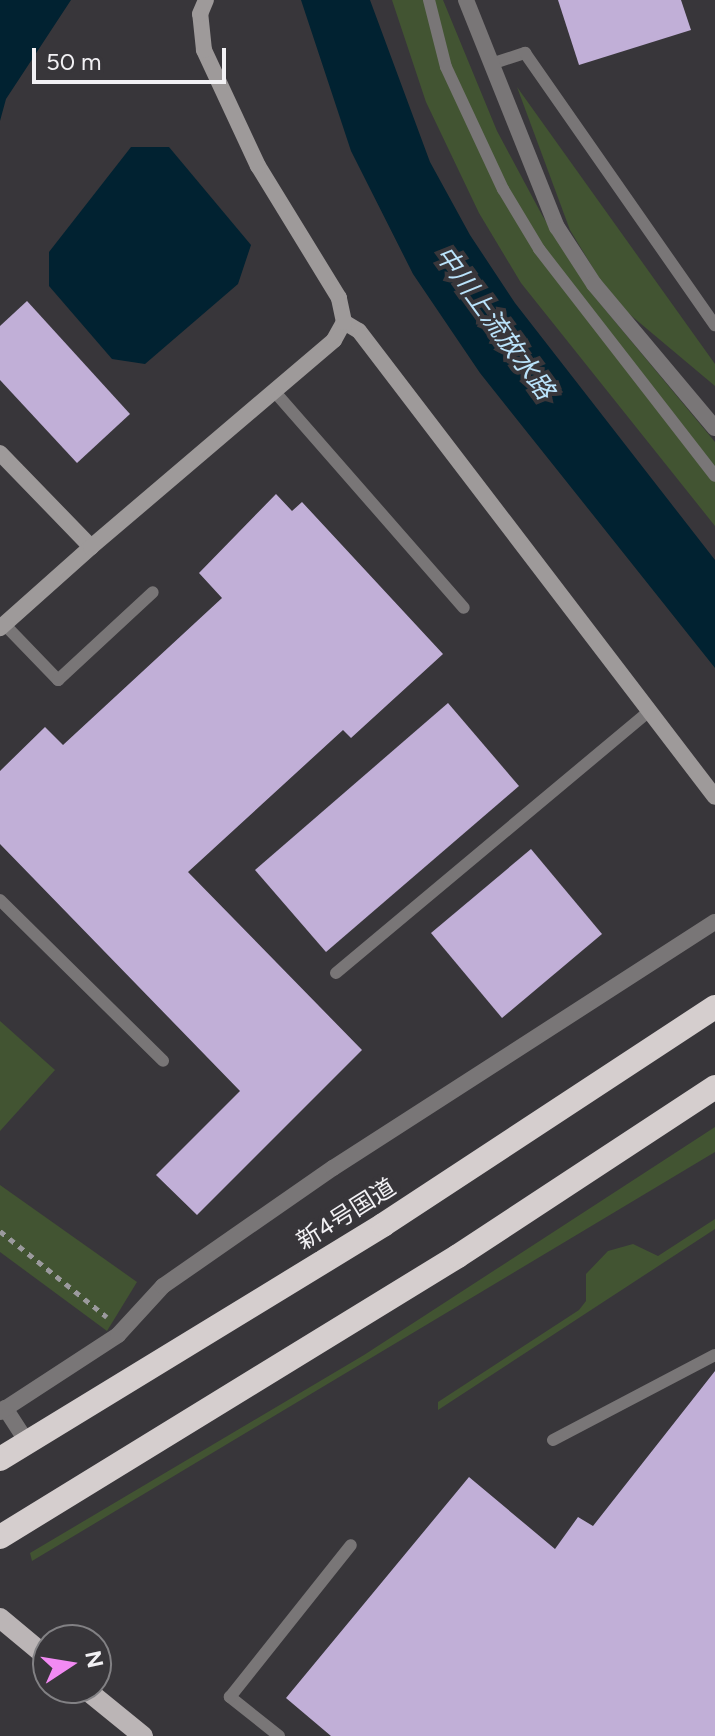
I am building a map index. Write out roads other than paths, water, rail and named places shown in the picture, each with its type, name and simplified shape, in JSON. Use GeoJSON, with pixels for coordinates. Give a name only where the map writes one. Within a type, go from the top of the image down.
{"type":"FeatureCollection","features":[{"type":"Feature","properties":{"kind":"highway","name":"新4号国道"},"geometry":{"type":"LineString","coordinates":[[0,1459],[383,1225],[715,1007]]}},
{"type":"Feature","properties":{"kind":"highway"},"geometry":{"type":"LineString","coordinates":[[0,1537],[458,1256],[715,1087]]}},
{"type":"Feature","properties":{"kind":"main road"},"geometry":{"type":"LineString","coordinates":[[0,1618],[32,1645]]}},
{"type":"Feature","properties":{"kind":"main road"},"geometry":{"type":"LineString","coordinates":[[104,1704],[143,1736]]}},
{"type":"Feature","properties":{"kind":"street"},"geometry":{"type":"LineString","coordinates":[[2,626],[334,340],[344,322],[339,298],[258,166],[204,50],[200,14],[206,0]]}},
{"type":"Feature","properties":{"kind":"street"},"geometry":{"type":"LineString","coordinates":[[466,0],[494,63],[557,227],[594,284],[715,428]]}},
{"type":"Feature","properties":{"kind":"street"},"geometry":{"type":"LineString","coordinates":[[344,322],[359,331],[715,797]]}},
{"type":"Feature","properties":{"kind":"street"},"geometry":{"type":"LineString","coordinates":[[0,453],[91,547]]}},
{"type":"Feature","properties":{"kind":"street"},"geometry":{"type":"LineString","coordinates":[[27,1442],[3,1410],[123,1330],[163,1286],[531,1037],[715,922]]}},
{"type":"Feature","properties":{"kind":"lane"},"geometry":{"type":"LineString","coordinates":[[429,0],[446,67],[503,189],[539,249],[715,476]]}},
{"type":"Feature","properties":{"kind":"lane"},"geometry":{"type":"LineString","coordinates":[[494,63],[525,53],[715,325]]}},
{"type":"Feature","properties":{"kind":"lane"},"geometry":{"type":"LineString","coordinates":[[274,391],[464,608]]}},
{"type":"Feature","properties":{"kind":"lane"},"geometry":{"type":"LineString","coordinates":[[2,626],[58,680],[153,592]]}},
{"type":"Feature","properties":{"kind":"lane"},"geometry":{"type":"LineString","coordinates":[[336,973],[650,710]]}},
{"type":"Feature","properties":{"kind":"lane"},"geometry":{"type":"LineString","coordinates":[[0,900],[163,1061]]}},
{"type":"Feature","properties":{"kind":"lane"},"geometry":{"type":"LineString","coordinates":[[553,1440],[715,1355]]}},
{"type":"Feature","properties":{"kind":"lane"},"geometry":{"type":"LineString","coordinates":[[279,1736],[230,1697],[351,1545]]}},
{"type":"Feature","properties":{"kind":"water"},"geometry":{"type":"Polygon","coordinates":[[[0,0],[71,0],[6,99],[0,121],[0,0]]]}},
{"type":"Feature","properties":{"kind":"water","name":"中川上流放水路"},"geometry":{"type":"Polygon","coordinates":[[[301,0],[370,0],[430,162],[470,235],[515,303],[715,560],[715,668],[480,373],[413,274],[351,151],[301,0]]]}},
{"type":"Feature","properties":{"kind":"water"},"geometry":{"type":"Polygon","coordinates":[[[131,147],[169,147],[251,245],[238,284],[145,364],[112,359],[49,286],[49,252],[131,147]]]}}]}
